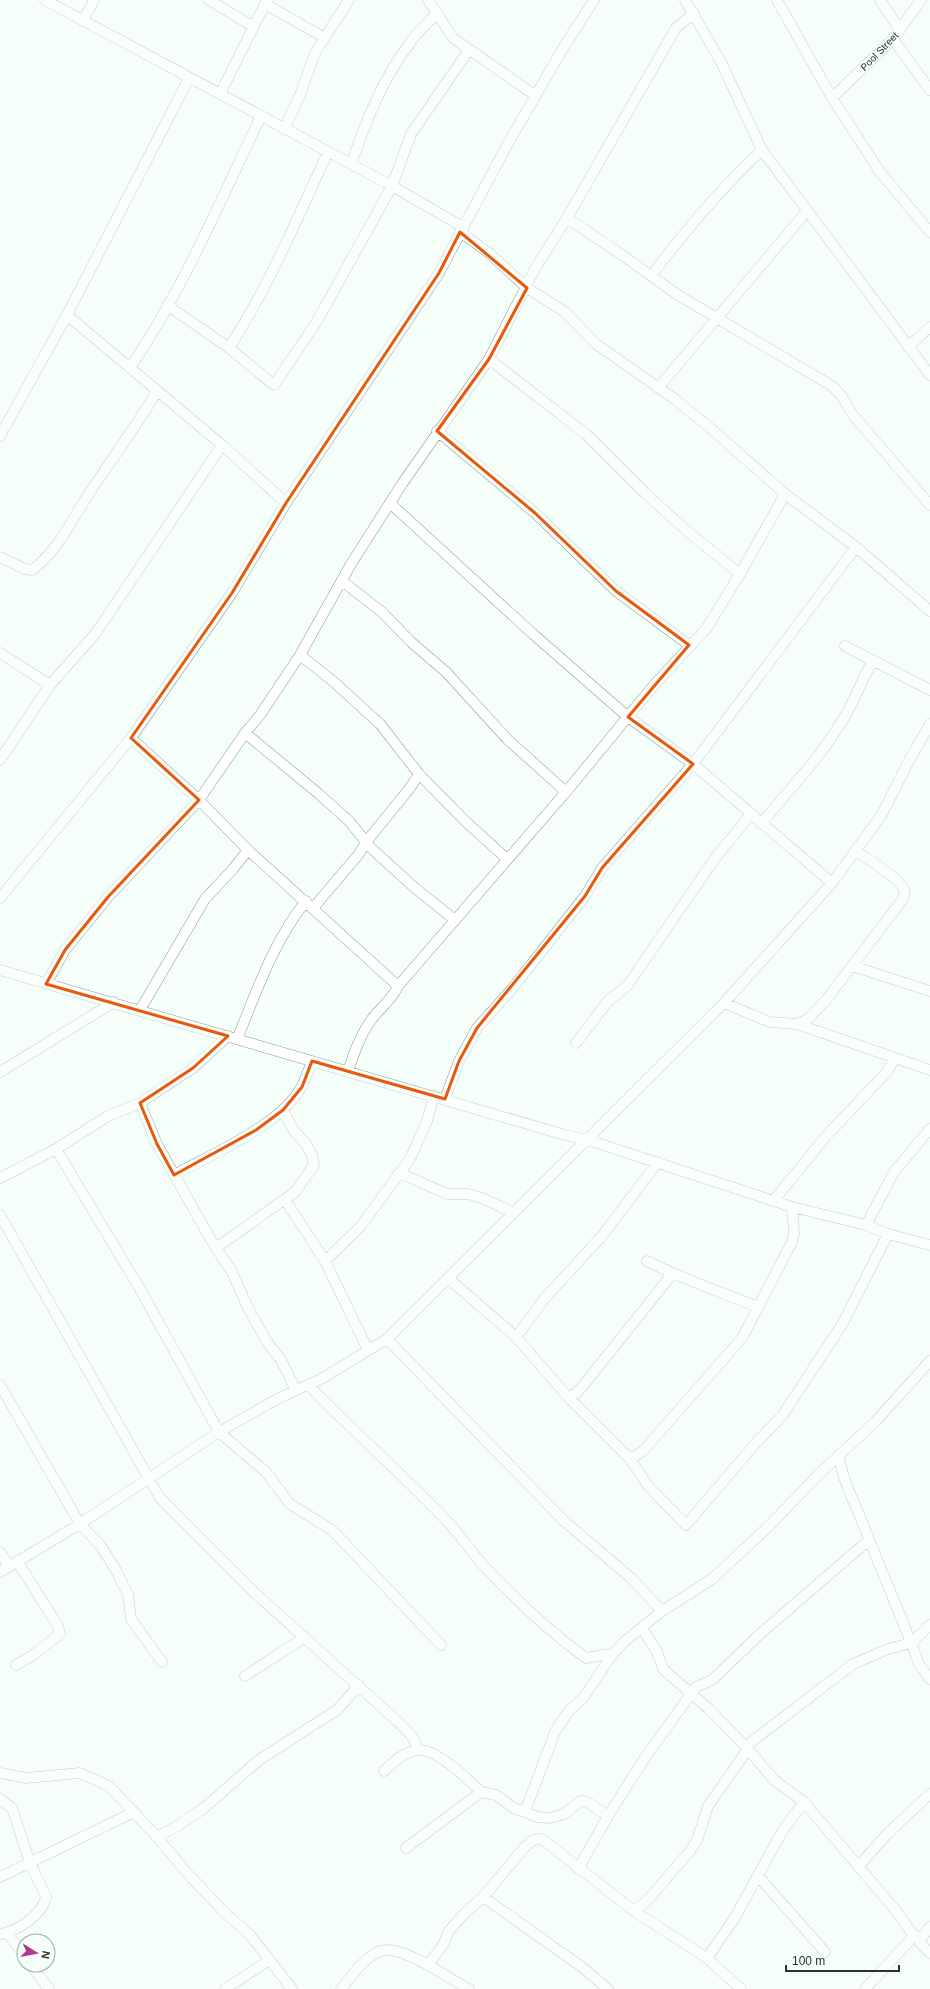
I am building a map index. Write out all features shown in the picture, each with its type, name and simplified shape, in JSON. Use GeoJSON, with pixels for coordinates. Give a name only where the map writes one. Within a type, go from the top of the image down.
{"type":"FeatureCollection","features":[{"type":"Feature","properties":{"kind":"street"},"geometry":{"type":"LineString","coordinates":[[45,0],[392,186],[462,229],[527,288],[565,312],[596,344],[708,426],[785,494],[856,547],[930,611]]}},
{"type":"Feature","properties":{"kind":"street"},"geometry":{"type":"LineString","coordinates":[[83,21],[94,0]]}},
{"type":"Feature","properties":{"kind":"street"},"geometry":{"type":"LineString","coordinates":[[209,0],[254,27]]}},
{"type":"Feature","properties":{"kind":"street"},"geometry":{"type":"LineString","coordinates":[[284,129],[300,95],[316,53],[349,0]]}},
{"type":"Feature","properties":{"kind":"street"},"geometry":{"type":"LineString","coordinates":[[428,0],[453,38],[536,96]]}},
{"type":"Feature","properties":{"kind":"street"},"geometry":{"type":"LineString","coordinates":[[0,898],[131,738],[232,593],[286,503],[440,273],[462,229],[536,96],[594,0]]}},
{"type":"Feature","properties":{"kind":"street"},"geometry":{"type":"LineString","coordinates":[[685,0],[694,13],[721,62],[762,150],[930,375]]}},
{"type":"Feature","properties":{"kind":"street"},"geometry":{"type":"LineString","coordinates":[[777,0],[832,98],[880,172],[930,232]]}},
{"type":"Feature","properties":{"kind":"street"},"geometry":{"type":"LineString","coordinates":[[880,0],[900,30]]}},
{"type":"Feature","properties":{"kind":"street","name":"Pool Street"},"geometry":{"type":"LineString","coordinates":[[832,98],[893,39],[921,0]]}},
{"type":"Feature","properties":{"kind":"street"},"geometry":{"type":"LineString","coordinates":[[220,94],[266,2],[325,38]]}},
{"type":"Feature","properties":{"kind":"street"},"geometry":{"type":"LineString","coordinates":[[351,164],[371,109],[392,72],[410,42],[437,13]]}},
{"type":"Feature","properties":{"kind":"street"},"geometry":{"type":"LineString","coordinates":[[46,984],[65,950],[108,897],[199,800],[300,656],[351,564],[438,431],[489,359],[527,288],[536,267],[567,218],[676,28],[694,13]]}},
{"type":"Feature","properties":{"kind":"street"},"geometry":{"type":"LineString","coordinates":[[893,39],[930,90]]}},
{"type":"Feature","properties":{"kind":"street"},"geometry":{"type":"LineString","coordinates":[[167,305],[229,348],[273,385],[275,384],[316,323],[392,186],[411,134],[469,50]]}},
{"type":"Feature","properties":{"kind":"street"},"geometry":{"type":"LineString","coordinates":[[0,436],[67,315],[189,78]]}},
{"type":"Feature","properties":{"kind":"street"},"geometry":{"type":"LineString","coordinates":[[130,368],[145,345],[192,260],[261,116]]}},
{"type":"Feature","properties":{"kind":"street"},"geometry":{"type":"LineString","coordinates":[[651,276],[694,221],[740,170],[762,150]]}},
{"type":"Feature","properties":{"kind":"street"},"geometry":{"type":"LineString","coordinates":[[229,348],[252,312],[281,255],[328,152]]}},
{"type":"Feature","properties":{"kind":"street"},"geometry":{"type":"LineString","coordinates":[[658,388],[807,211]]}},
{"type":"Feature","properties":{"kind":"street"},"geometry":{"type":"LineString","coordinates":[[567,218],[678,295],[832,386],[841,395],[853,415],[930,505]]}},
{"type":"Feature","properties":{"kind":"street"},"geometry":{"type":"LineString","coordinates":[[67,315],[222,445],[286,503]]}},
{"type":"Feature","properties":{"kind":"street"},"geometry":{"type":"LineString","coordinates":[[908,347],[930,327]]}},
{"type":"Feature","properties":{"kind":"street"},"geometry":{"type":"LineString","coordinates":[[489,359],[587,435],[620,470],[740,574]]}},
{"type":"Feature","properties":{"kind":"street"},"geometry":{"type":"LineString","coordinates":[[0,557],[25,569],[32,570],[44,561],[59,542],[88,495],[134,430],[157,391]]}},
{"type":"Feature","properties":{"kind":"street"},"geometry":{"type":"LineString","coordinates":[[438,431],[536,513],[616,591],[689,645]]}},
{"type":"Feature","properties":{"kind":"street"},"geometry":{"type":"LineString","coordinates":[[0,760],[50,685],[96,633],[222,445]]}},
{"type":"Feature","properties":{"kind":"street"},"geometry":{"type":"LineString","coordinates":[[348,1071],[360,1038],[372,1019],[394,995],[398,986],[566,792],[654,684],[689,645],[706,629],[740,574],[785,494]]}},
{"type":"Feature","properties":{"kind":"street"},"geometry":{"type":"LineString","coordinates":[[391,504],[533,634],[628,717],[693,764],[760,824],[832,883]]}},
{"type":"Feature","properties":{"kind":"street"},"geometry":{"type":"LineString","coordinates":[[445,1099],[459,1062],[478,1028],[511,990],[585,896],[602,868],[693,764],[856,547]]}},
{"type":"Feature","properties":{"kind":"street"},"geometry":{"type":"LineString","coordinates":[[342,581],[382,612],[411,642],[446,672],[507,740],[566,792]]}},
{"type":"Feature","properties":{"kind":"street"},"geometry":{"type":"LineString","coordinates":[[845,646],[930,690]]}},
{"type":"Feature","properties":{"kind":"street"},"geometry":{"type":"LineString","coordinates":[[0,653],[50,685]]}},
{"type":"Feature","properties":{"kind":"street"},"geometry":{"type":"LineString","coordinates":[[300,656],[334,682],[380,724],[419,774],[465,821],[507,859]]}},
{"type":"Feature","properties":{"kind":"street"},"geometry":{"type":"LineString","coordinates":[[760,824],[813,761],[840,725],[862,679],[873,661]]}},
{"type":"Feature","properties":{"kind":"street"},"geometry":{"type":"LineString","coordinates":[[0,1572],[149,1480],[219,1432],[308,1385],[387,1339],[449,1279],[724,1003],[832,883],[881,816],[910,759],[930,726]]}},
{"type":"Feature","properties":{"kind":"street"},"geometry":{"type":"LineString","coordinates":[[245,733],[319,794],[349,822],[366,842],[415,888],[455,920]]}},
{"type":"Feature","properties":{"kind":"street"},"geometry":{"type":"LineString","coordinates":[[131,738],[199,800],[248,850],[310,904],[398,986]]}},
{"type":"Feature","properties":{"kind":"street"},"geometry":{"type":"LineString","coordinates":[[0,1178],[56,1149],[108,1116],[140,1102],[193,1068],[233,1037],[274,949],[291,920],[310,904],[359,854],[366,842],[410,788],[419,774]]}},
{"type":"Feature","properties":{"kind":"street"},"geometry":{"type":"LineString","coordinates":[[576,1043],[608,1002],[628,986],[698,882],[750,815]]}},
{"type":"Feature","properties":{"kind":"street"},"geometry":{"type":"LineString","coordinates":[[140,1010],[205,899],[233,869],[248,850]]}},
{"type":"Feature","properties":{"kind":"street"},"geometry":{"type":"LineString","coordinates":[[797,1024],[808,1019],[822,1005],[903,899],[905,894],[904,889],[898,881],[856,851]]}},
{"type":"Feature","properties":{"kind":"street"},"geometry":{"type":"LineString","coordinates":[[852,966],[929,988]]}},
{"type":"Feature","properties":{"kind":"street"},"geometry":{"type":"LineString","coordinates":[[0,980],[5,972],[114,1002],[564,1135],[588,1140],[792,1207],[866,1225],[888,1234],[930,1245]]}},
{"type":"Feature","properties":{"kind":"street"},"geometry":{"type":"LineString","coordinates":[[0,1072],[114,1002]]}},
{"type":"Feature","properties":{"kind":"street"},"geometry":{"type":"LineString","coordinates":[[724,1003],[770,1022],[797,1024],[930,1070]]}},
{"type":"Feature","properties":{"kind":"street"},"geometry":{"type":"LineString","coordinates":[[774,1200],[828,1134],[885,1074],[895,1058]]}},
{"type":"Feature","properties":{"kind":"street"},"geometry":{"type":"LineString","coordinates":[[174,1175],[256,1130],[283,1110],[302,1087],[312,1061]]}},
{"type":"Feature","properties":{"kind":"street"},"geometry":{"type":"LineString","coordinates":[[325,1261],[360,1227],[410,1159],[427,1121],[434,1096]]}},
{"type":"Feature","properties":{"kind":"street"},"geometry":{"type":"LineString","coordinates":[[140,1102],[157,1144],[216,1248],[232,1272],[267,1342],[281,1360],[296,1390]]}},
{"type":"Feature","properties":{"kind":"street"},"geometry":{"type":"LineString","coordinates":[[216,1248],[295,1192],[314,1164],[306,1144],[294,1131],[283,1110]]}},
{"type":"Feature","properties":{"kind":"street"},"geometry":{"type":"LineString","coordinates":[[866,1225],[894,1172],[930,1129]]}},
{"type":"Feature","properties":{"kind":"street"},"geometry":{"type":"LineString","coordinates":[[56,1149],[140,1288],[219,1432],[266,1472],[290,1504],[332,1530],[441,1645]]}},
{"type":"Feature","properties":{"kind":"street"},"geometry":{"type":"LineString","coordinates":[[516,1337],[545,1298],[602,1236],[658,1162]]}},
{"type":"Feature","properties":{"kind":"street"},"geometry":{"type":"LineString","coordinates":[[400,1173],[447,1194],[468,1194],[482,1198],[514,1213]]}},
{"type":"Feature","properties":{"kind":"street"},"geometry":{"type":"LineString","coordinates":[[285,1200],[325,1261],[368,1350]]}},
{"type":"Feature","properties":{"kind":"street"},"geometry":{"type":"LineString","coordinates":[[630,1459],[643,1451],[742,1338],[792,1242],[794,1232],[792,1207]]}},
{"type":"Feature","properties":{"kind":"street"},"geometry":{"type":"LineString","coordinates":[[0,1215],[160,1498],[255,1593],[359,1685],[411,1735],[416,1744],[417,1750]]}},
{"type":"Feature","properties":{"kind":"street"},"geometry":{"type":"LineString","coordinates":[[449,1279],[516,1337],[568,1397],[630,1459],[649,1487],[685,1524],[688,1524],[755,1444],[782,1416],[843,1323],[888,1234]]}},
{"type":"Feature","properties":{"kind":"street"},"geometry":{"type":"LineString","coordinates":[[647,1261],[758,1307]]}},
{"type":"Feature","properties":{"kind":"street"},"geometry":{"type":"LineString","coordinates":[[568,1397],[582,1387],[673,1273]]}},
{"type":"Feature","properties":{"kind":"street"},"geometry":{"type":"LineString","coordinates":[[387,1339],[563,1520],[631,1578],[662,1611]]}},
{"type":"Feature","properties":{"kind":"street"},"geometry":{"type":"LineString","coordinates":[[525,1812],[555,1732],[568,1712],[584,1697],[612,1655],[624,1642],[662,1611],[712,1579],[769,1526],[839,1455],[876,1421],[930,1361]]}},
{"type":"Feature","properties":{"kind":"street"},"geometry":{"type":"LineString","coordinates":[[0,1385],[80,1524],[102,1546],[128,1595],[131,1619],[162,1662]]}},
{"type":"Feature","properties":{"kind":"street"},"geometry":{"type":"LineString","coordinates":[[308,1385],[356,1434],[413,1485],[457,1532],[482,1564],[561,1640],[586,1658],[603,1654],[612,1655]]}},
{"type":"Feature","properties":{"kind":"street"},"geometry":{"type":"LineString","coordinates":[[839,1455],[846,1484],[919,1664],[930,1679]]}},
{"type":"Feature","properties":{"kind":"street"},"geometry":{"type":"LineString","coordinates":[[578,1869],[608,1816],[644,1759],[696,1687],[712,1680],[760,1634],[869,1540]]}},
{"type":"Feature","properties":{"kind":"street"},"geometry":{"type":"LineString","coordinates":[[0,1552],[13,1564],[58,1626],[60,1634],[33,1655],[16,1665]]}},
{"type":"Feature","properties":{"kind":"street"},"geometry":{"type":"LineString","coordinates":[[634,1911],[647,1900],[690,1851],[697,1840],[708,1806],[747,1748],[853,1664],[888,1649],[911,1643],[930,1625]]}},
{"type":"Feature","properties":{"kind":"street"},"geometry":{"type":"LineString","coordinates":[[642,1628],[656,1650],[664,1670],[710,1709],[747,1748],[774,1780],[804,1802],[930,1953]]}},
{"type":"Feature","properties":{"kind":"street"},"geometry":{"type":"LineString","coordinates":[[245,1676],[305,1637]]}},
{"type":"Feature","properties":{"kind":"street"},"geometry":{"type":"LineString","coordinates":[[158,1837],[204,1808],[259,1760],[337,1710],[359,1685]]}},
{"type":"Feature","properties":{"kind":"street"},"geometry":{"type":"LineString","coordinates":[[384,1771],[397,1760],[417,1750],[429,1751],[462,1774],[481,1792],[496,1795],[514,1808],[538,1817],[550,1818],[564,1814],[581,1801],[587,1802],[608,1816]]}},
{"type":"Feature","properties":{"kind":"street"},"geometry":{"type":"LineString","coordinates":[[0,1774],[26,1778],[80,1773],[109,1786],[158,1837],[193,1880],[224,1912],[250,1935],[268,1961],[292,1989]]}},
{"type":"Feature","properties":{"kind":"street"},"geometry":{"type":"LineString","coordinates":[[406,1848],[481,1792]]}},
{"type":"Feature","properties":{"kind":"street"},"geometry":{"type":"LineString","coordinates":[[858,1867],[888,1833],[930,1794]]}},
{"type":"Feature","properties":{"kind":"street"},"geometry":{"type":"LineString","coordinates":[[0,1800],[12,1808],[30,1863],[46,1897],[45,1902],[22,1927],[4,1933],[16,1946]]}},
{"type":"Feature","properties":{"kind":"street"},"geometry":{"type":"LineString","coordinates":[[707,1958],[734,1919],[783,1830],[804,1802]]}},
{"type":"Feature","properties":{"kind":"street"},"geometry":{"type":"LineString","coordinates":[[0,1877],[134,1812]]}},
{"type":"Feature","properties":{"kind":"street"},"geometry":{"type":"LineString","coordinates":[[428,1965],[443,1945],[449,1931],[464,1914],[483,1897],[525,1847],[533,1840],[542,1839],[578,1869],[634,1911],[707,1958],[741,1989]]}},
{"type":"Feature","properties":{"kind":"street"},"geometry":{"type":"LineString","coordinates":[[758,1876],[825,1952]]}},
{"type":"Feature","properties":{"kind":"street"},"geometry":{"type":"LineString","coordinates":[[483,1897],[582,1967],[608,1989]]}},
{"type":"Feature","properties":{"kind":"street"},"geometry":{"type":"LineString","coordinates":[[865,1989],[930,1927]]}},
{"type":"Feature","properties":{"kind":"street"},"geometry":{"type":"LineString","coordinates":[[341,1989],[370,1957],[383,1950],[394,1949],[428,1965],[470,1989]]}},
{"type":"Feature","properties":{"kind":"street"},"geometry":{"type":"LineString","coordinates":[[225,1989],[268,1961]]}},
{"type":"Feature","properties":{"kind":"street"},"geometry":{"type":"LineString","coordinates":[[37,1973],[49,1989]]}},
{"type":"Feature","properties":{"kind":"highlighted area"},"geometry":{"type":"Polygon","coordinates":[[[460,232],[527,288],[489,359],[437,431],[535,513],[616,591],[689,645],[628,717],[693,764],[602,868],[585,896],[477,1028],[459,1061],[445,1099],[312,1061],[302,1087],[283,1110],[256,1130],[174,1175],[157,1144],[140,1103],[193,1068],[228,1036],[46,984],[65,950],[108,897],[199,800],[131,738],[232,593],[286,503],[439,273],[460,232]]]}}]}
